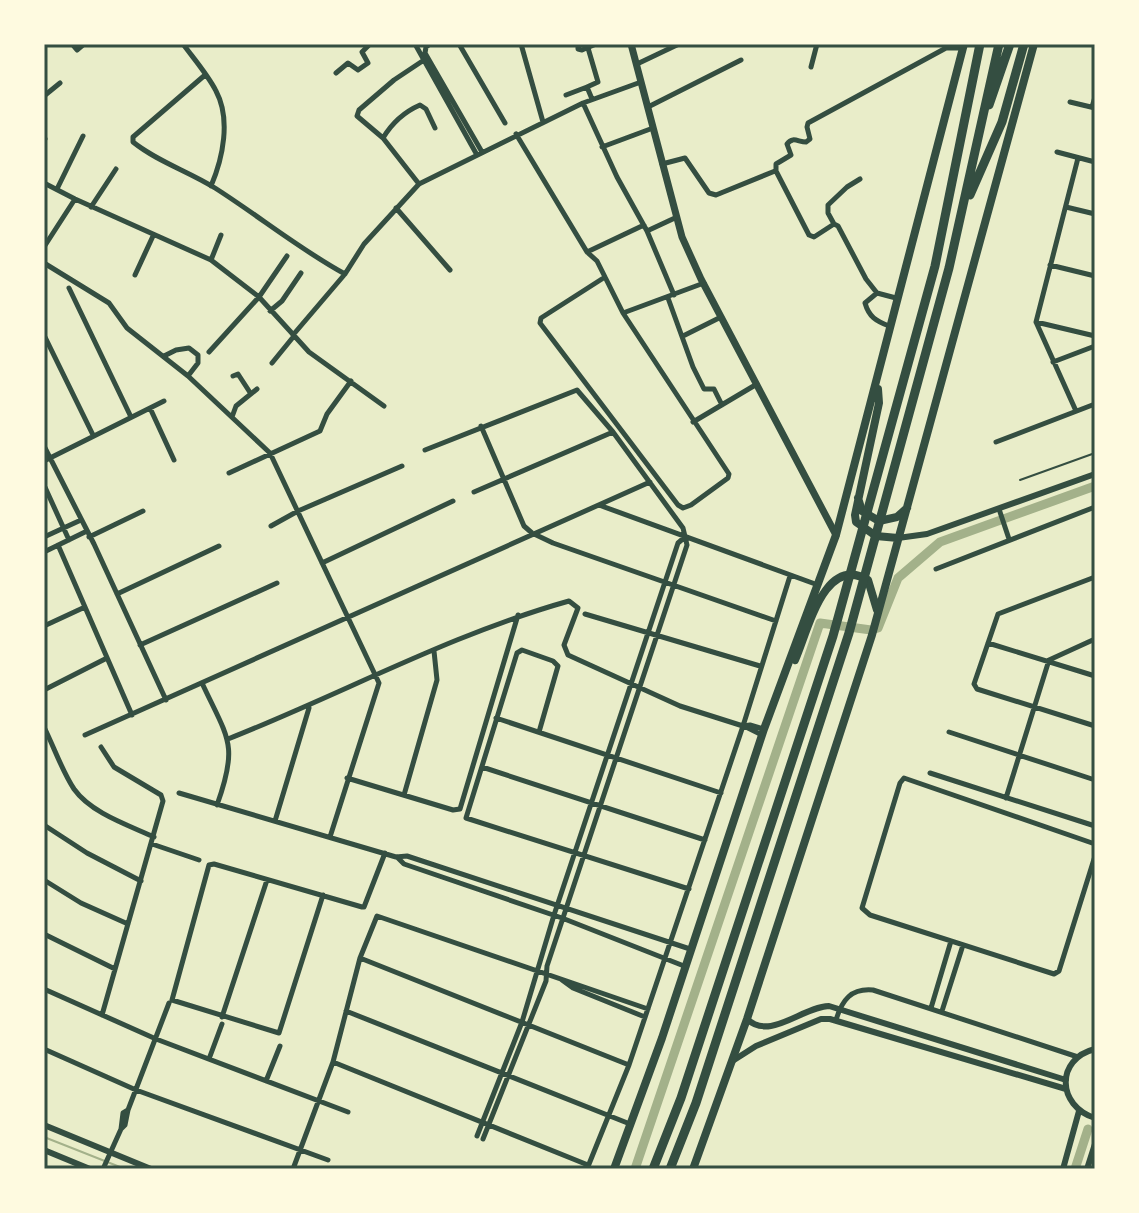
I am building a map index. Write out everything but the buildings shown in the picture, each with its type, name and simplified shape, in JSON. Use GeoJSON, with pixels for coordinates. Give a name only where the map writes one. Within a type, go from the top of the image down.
{"type":"FeatureCollection","features":[{"type":"Feature","properties":{"kind":"highway"},"geometry":{"type":"LineString","coordinates":[[653,1169],[681,1098],[833,636],[935,266],[980,44]]}},
{"type":"Feature","properties":{"kind":"highway"},"geometry":{"type":"LineString","coordinates":[[670,1169],[696,1103],[849,633],[949,268],[999,44]]}},
{"type":"Feature","properties":{"kind":"highway"},"geometry":{"type":"LineString","coordinates":[[980,124],[1010,44]]}},
{"type":"Feature","properties":{"kind":"highway"},"geometry":{"type":"LineString","coordinates":[[963,206],[1002,122],[1024,44]]}},
{"type":"Feature","properties":{"kind":"main road"},"geometry":{"type":"LineString","coordinates":[[631,44],[682,237],[836,535]]}},
{"type":"Feature","properties":{"kind":"main road"},"geometry":{"type":"LineString","coordinates":[[693,1169],[747,1019],[872,635],[1034,44]]}},
{"type":"Feature","properties":{"kind":"main road"},"geometry":{"type":"LineString","coordinates":[[614,1169],[763,732],[836,535],[964,46]]}},
{"type":"Feature","properties":{"kind":"main road"},"geometry":{"type":"LineString","coordinates":[[878,379],[879,403],[855,508],[856,522],[876,536],[898,538]]}},
{"type":"Feature","properties":{"kind":"main road"},"geometry":{"type":"LineString","coordinates":[[858,493],[862,511],[879,521],[897,517],[907,508]]}},
{"type":"Feature","properties":{"kind":"main road"},"geometry":{"type":"LineString","coordinates":[[772,707],[824,591],[833,580],[851,573],[868,580],[877,616]]}},
{"type":"Feature","properties":{"kind":"street"},"geometry":{"type":"LineString","coordinates":[[72,44],[77,50],[84,44]]}},
{"type":"Feature","properties":{"kind":"street"},"geometry":{"type":"LineString","coordinates":[[183,44],[216,91],[221,105],[221,159],[211,186]]}},
{"type":"Feature","properties":{"kind":"street"},"geometry":{"type":"LineString","coordinates":[[336,73],[348,63],[358,70],[368,63],[362,52],[370,44]]}},
{"type":"Feature","properties":{"kind":"street"},"geometry":{"type":"LineString","coordinates":[[415,44],[480,154]]}},
{"type":"Feature","properties":{"kind":"street"},"geometry":{"type":"LineString","coordinates":[[430,44],[425,53],[480,154]]}},
{"type":"Feature","properties":{"kind":"street"},"geometry":{"type":"LineString","coordinates":[[459,44],[505,123]]}},
{"type":"Feature","properties":{"kind":"street"},"geometry":{"type":"LineString","coordinates":[[521,44],[543,122]]}},
{"type":"Feature","properties":{"kind":"street"},"geometry":{"type":"LineString","coordinates":[[578,44],[579,50],[596,44]]}},
{"type":"Feature","properties":{"kind":"street"},"geometry":{"type":"LineString","coordinates":[[637,64],[679,44]]}},
{"type":"Feature","properties":{"kind":"street"},"geometry":{"type":"LineString","coordinates":[[811,67],[817,44]]}},
{"type":"Feature","properties":{"kind":"street"},"geometry":{"type":"LineString","coordinates":[[834,224],[814,237],[809,235],[776,171],[776,164],[791,155],[787,144],[796,139],[806,142],[810,139],[808,123],[946,48],[964,46]]}},
{"type":"Feature","properties":{"kind":"street"},"geometry":{"type":"LineString","coordinates":[[566,95],[598,82],[588,48]]}},
{"type":"Feature","properties":{"kind":"street"},"geometry":{"type":"LineString","coordinates":[[419,184],[383,138],[359,120],[357,113],[394,80],[424,60]]}},
{"type":"Feature","properties":{"kind":"street"},"geometry":{"type":"LineString","coordinates":[[648,107],[741,60]]}},
{"type":"Feature","properties":{"kind":"street"},"geometry":{"type":"LineString","coordinates":[[205,75],[132,140],[162,161],[211,186],[345,274]]}},
{"type":"Feature","properties":{"kind":"street"},"geometry":{"type":"LineString","coordinates":[[272,363],[345,274],[364,244],[419,184],[583,103],[642,82]]}},
{"type":"Feature","properties":{"kind":"street"},"geometry":{"type":"LineString","coordinates":[[44,96],[60,83]]}},
{"type":"Feature","properties":{"kind":"street"},"geometry":{"type":"LineString","coordinates":[[587,87],[592,99]]}},
{"type":"Feature","properties":{"kind":"street"},"geometry":{"type":"LineString","coordinates":[[1070,102],[1094,107],[1095,97]]}},
{"type":"Feature","properties":{"kind":"street"},"geometry":{"type":"LineString","coordinates":[[583,103],[602,147],[646,228],[704,389],[714,389],[722,405]]}},
{"type":"Feature","properties":{"kind":"street"},"geometry":{"type":"LineString","coordinates":[[383,138],[406,112],[420,105],[426,109],[435,128]]}},
{"type":"Feature","properties":{"kind":"street"},"geometry":{"type":"LineString","coordinates":[[602,147],[654,128]]}},
{"type":"Feature","properties":{"kind":"street"},"geometry":{"type":"LineString","coordinates":[[516,134],[587,252],[597,261],[605,277],[623,313],[729,476],[683,508],[540,323],[541,318],[605,277]]}},
{"type":"Feature","properties":{"kind":"street"},"geometry":{"type":"LineString","coordinates":[[57,189],[83,136]]}},
{"type":"Feature","properties":{"kind":"street"},"geometry":{"type":"LineString","coordinates":[[1057,152],[1095,162]]}},
{"type":"Feature","properties":{"kind":"street"},"geometry":{"type":"LineString","coordinates":[[662,164],[685,158],[709,193],[716,195],[772,170],[776,171]]}},
{"type":"Feature","properties":{"kind":"street"},"geometry":{"type":"LineString","coordinates":[[1076,411],[1036,322],[1078,158]]}},
{"type":"Feature","properties":{"kind":"street"},"geometry":{"type":"LineString","coordinates":[[91,207],[116,169]]}},
{"type":"Feature","properties":{"kind":"street"},"geometry":{"type":"LineString","coordinates":[[860,179],[828,205],[828,213],[877,293],[896,298]]}},
{"type":"Feature","properties":{"kind":"street"},"geometry":{"type":"LineString","coordinates":[[44,183],[153,236],[211,260],[259,297],[309,352],[384,406]]}},
{"type":"Feature","properties":{"kind":"street"},"geometry":{"type":"LineString","coordinates":[[44,247],[75,199]]}},
{"type":"Feature","properties":{"kind":"street"},"geometry":{"type":"LineString","coordinates":[[1066,207],[1095,214]]}},
{"type":"Feature","properties":{"kind":"street"},"geometry":{"type":"LineString","coordinates":[[396,208],[450,270]]}},
{"type":"Feature","properties":{"kind":"street"},"geometry":{"type":"LineString","coordinates":[[587,252],[677,217]]}},
{"type":"Feature","properties":{"kind":"street"},"geometry":{"type":"LineString","coordinates":[[211,260],[221,235]]}},
{"type":"Feature","properties":{"kind":"street"},"geometry":{"type":"LineString","coordinates":[[135,275],[153,236]]}},
{"type":"Feature","properties":{"kind":"street"},"geometry":{"type":"LineString","coordinates":[[209,352],[259,297],[287,256]]}},
{"type":"Feature","properties":{"kind":"street"},"geometry":{"type":"LineString","coordinates":[[44,263],[109,303],[127,328],[188,376],[270,453],[379,683],[330,837]]}},
{"type":"Feature","properties":{"kind":"street"},"geometry":{"type":"LineString","coordinates":[[1050,265],[1095,276]]}},
{"type":"Feature","properties":{"kind":"street"},"geometry":{"type":"LineString","coordinates":[[270,311],[282,301],[301,273]]}},
{"type":"Feature","properties":{"kind":"street"},"geometry":{"type":"LineString","coordinates":[[623,313],[704,283]]}},
{"type":"Feature","properties":{"kind":"street"},"geometry":{"type":"LineString","coordinates":[[69,288],[131,417]]}},
{"type":"Feature","properties":{"kind":"street"},"geometry":{"type":"LineString","coordinates":[[877,293],[865,303],[866,307],[873,320],[889,326]]}},
{"type":"Feature","properties":{"kind":"street"},"geometry":{"type":"LineString","coordinates":[[683,336],[721,317]]}},
{"type":"Feature","properties":{"kind":"street"},"geometry":{"type":"LineString","coordinates":[[1036,322],[1095,336]]}},
{"type":"Feature","properties":{"kind":"street"},"geometry":{"type":"LineString","coordinates":[[44,335],[93,435]]}},
{"type":"Feature","properties":{"kind":"street"},"geometry":{"type":"LineString","coordinates":[[1053,362],[1095,346]]}},
{"type":"Feature","properties":{"kind":"street"},"geometry":{"type":"LineString","coordinates":[[164,356],[189,348],[198,355],[198,363],[188,376]]}},
{"type":"Feature","properties":{"kind":"street"},"geometry":{"type":"LineString","coordinates":[[232,417],[236,406],[254,391],[238,374],[233,376]]}},
{"type":"Feature","properties":{"kind":"street"},"geometry":{"type":"LineString","coordinates":[[229,473],[320,431],[327,414],[351,381]]}},
{"type":"Feature","properties":{"kind":"street"},"geometry":{"type":"LineString","coordinates":[[693,422],[757,384]]}},
{"type":"Feature","properties":{"kind":"street"},"geometry":{"type":"LineString","coordinates":[[425,450],[577,390],[613,432],[683,528],[687,545],[562,918],[546,981],[489,1125],[480,1138],[482,1122],[522,1022],[554,915],[678,543],[685,537]]}},
{"type":"Feature","properties":{"kind":"street"},"geometry":{"type":"LineString","coordinates":[[47,459],[164,401]]}},
{"type":"Feature","properties":{"kind":"street"},"geometry":{"type":"LineString","coordinates":[[996,442],[1095,404]]}},
{"type":"Feature","properties":{"kind":"street"},"geometry":{"type":"LineString","coordinates":[[150,408],[174,460]]}},
{"type":"Feature","properties":{"kind":"street"},"geometry":{"type":"LineString","coordinates":[[481,426],[517,515],[532,533],[776,621]]}},
{"type":"Feature","properties":{"kind":"street"},"geometry":{"type":"LineString","coordinates":[[474,492],[613,432]]}},
{"type":"Feature","properties":{"kind":"street"},"geometry":{"type":"LineString","coordinates":[[44,446],[47,459],[88,534],[166,700]]}},
{"type":"Feature","properties":{"kind":"street"},"geometry":{"type":"LineString","coordinates":[[271,526],[402,466]]}},
{"type":"Feature","properties":{"kind":"street"},"geometry":{"type":"LineString","coordinates":[[898,538],[927,534],[999,511],[1095,474]]}},
{"type":"Feature","properties":{"kind":"street"},"geometry":{"type":"LineString","coordinates":[[85,735],[650,482]]}},
{"type":"Feature","properties":{"kind":"street"},"geometry":{"type":"LineString","coordinates":[[44,485],[69,540]]}},
{"type":"Feature","properties":{"kind":"street"},"geometry":{"type":"LineString","coordinates":[[322,563],[453,501]]}},
{"type":"Feature","properties":{"kind":"street"},"geometry":{"type":"LineString","coordinates":[[598,504],[818,585]]}},
{"type":"Feature","properties":{"kind":"street"},"geometry":{"type":"LineString","coordinates":[[936,569],[1095,507]]}},
{"type":"Feature","properties":{"kind":"street"},"geometry":{"type":"LineString","coordinates":[[44,552],[143,511]]}},
{"type":"Feature","properties":{"kind":"street"},"geometry":{"type":"LineString","coordinates":[[999,511],[1009,539]]}},
{"type":"Feature","properties":{"kind":"street"},"geometry":{"type":"LineString","coordinates":[[44,537],[81,520]]}},
{"type":"Feature","properties":{"kind":"street"},"geometry":{"type":"LineString","coordinates":[[58,545],[132,715]]}},
{"type":"Feature","properties":{"kind":"street"},"geometry":{"type":"LineString","coordinates":[[117,594],[219,546]]}},
{"type":"Feature","properties":{"kind":"street"},"geometry":{"type":"LineString","coordinates":[[333,1062],[587,1167],[629,1065],[790,576]]}},
{"type":"Feature","properties":{"kind":"street"},"geometry":{"type":"LineString","coordinates":[[1095,577],[998,614],[974,684],[977,689],[1095,726]]}},
{"type":"Feature","properties":{"kind":"street"},"geometry":{"type":"LineString","coordinates":[[140,645],[277,583]]}},
{"type":"Feature","properties":{"kind":"street"},"geometry":{"type":"LineString","coordinates":[[228,739],[518,615],[569,601],[575,603],[578,612],[564,645],[575,660],[680,706],[763,732]]}},
{"type":"Feature","properties":{"kind":"street"},"geometry":{"type":"LineString","coordinates":[[44,626],[85,607]]}},
{"type":"Feature","properties":{"kind":"street"},"geometry":{"type":"LineString","coordinates":[[585,614],[760,666]]}},
{"type":"Feature","properties":{"kind":"street"},"geometry":{"type":"LineString","coordinates":[[347,778],[453,810],[460,809],[518,615]]}},
{"type":"Feature","properties":{"kind":"street"},"geometry":{"type":"LineString","coordinates":[[1006,798],[1049,660],[1095,639]]}},
{"type":"Feature","properties":{"kind":"street"},"geometry":{"type":"LineString","coordinates":[[988,643],[1095,676]]}},
{"type":"Feature","properties":{"kind":"street"},"geometry":{"type":"LineString","coordinates":[[539,732],[558,666],[553,661],[522,650],[517,653],[466,818],[689,889]]}},
{"type":"Feature","properties":{"kind":"street"},"geometry":{"type":"LineString","coordinates":[[404,795],[437,680],[434,651]]}},
{"type":"Feature","properties":{"kind":"street"},"geometry":{"type":"LineString","coordinates":[[44,690],[107,658]]}},
{"type":"Feature","properties":{"kind":"street"},"geometry":{"type":"LineString","coordinates":[[202,683],[228,739],[231,756],[217,805]]}},
{"type":"Feature","properties":{"kind":"street"},"geometry":{"type":"LineString","coordinates":[[275,821],[310,706]]}},
{"type":"Feature","properties":{"kind":"street"},"geometry":{"type":"LineString","coordinates":[[496,718],[721,793]]}},
{"type":"Feature","properties":{"kind":"street"},"geometry":{"type":"LineString","coordinates":[[44,727],[74,788],[85,800],[153,840],[199,860]]}},
{"type":"Feature","properties":{"kind":"street"},"geometry":{"type":"LineString","coordinates":[[949,732],[1095,780]]}},
{"type":"Feature","properties":{"kind":"street"},"geometry":{"type":"LineString","coordinates":[[101,747],[114,767],[163,798],[102,1015]]}},
{"type":"Feature","properties":{"kind":"street"},"geometry":{"type":"LineString","coordinates":[[482,767],[705,840]]}},
{"type":"Feature","properties":{"kind":"street"},"geometry":{"type":"LineString","coordinates":[[930,773],[1095,826]]}},
{"type":"Feature","properties":{"kind":"street"},"geometry":{"type":"LineString","coordinates":[[1095,844],[904,778],[862,908],[870,915],[1057,973],[1095,856]]}},
{"type":"Feature","properties":{"kind":"street"},"geometry":{"type":"LineString","coordinates":[[179,793],[385,853],[404,864],[554,915],[684,966]]}},
{"type":"Feature","properties":{"kind":"street"},"geometry":{"type":"LineString","coordinates":[[45,829],[141,881]]}},
{"type":"Feature","properties":{"kind":"street"},"geometry":{"type":"LineString","coordinates":[[323,895],[280,1032],[222,1021],[171,999],[208,868],[214,864],[267,880],[323,895],[364,907],[385,853]]}},
{"type":"Feature","properties":{"kind":"street"},"geometry":{"type":"LineString","coordinates":[[396,857],[407,856],[690,949]]}},
{"type":"Feature","properties":{"kind":"street"},"geometry":{"type":"LineString","coordinates":[[444,878],[447,869]]}},
{"type":"Feature","properties":{"kind":"street"},"geometry":{"type":"LineString","coordinates":[[44,880],[81,903],[128,924]]}},
{"type":"Feature","properties":{"kind":"street"},"geometry":{"type":"LineString","coordinates":[[209,1059],[267,880]]}},
{"type":"Feature","properties":{"kind":"street"},"geometry":{"type":"LineString","coordinates":[[293,1169],[333,1062],[360,958],[375,918],[381,916],[648,1009]]}},
{"type":"Feature","properties":{"kind":"street"},"geometry":{"type":"LineString","coordinates":[[44,934],[115,969]]}},
{"type":"Feature","properties":{"kind":"street"},"geometry":{"type":"LineString","coordinates":[[931,1008],[951,941]]}},
{"type":"Feature","properties":{"kind":"street"},"geometry":{"type":"LineString","coordinates":[[942,1011],[963,945]]}},
{"type":"Feature","properties":{"kind":"street"},"geometry":{"type":"LineString","coordinates":[[360,958],[629,1065]]}},
{"type":"Feature","properties":{"kind":"street"},"geometry":{"type":"LineString","coordinates":[[562,980],[573,988],[645,1017]]}},
{"type":"Feature","properties":{"kind":"street"},"geometry":{"type":"LineString","coordinates":[[44,989],[156,1039],[348,1112]]}},
{"type":"Feature","properties":{"kind":"street"},"geometry":{"type":"LineString","coordinates":[[836,1020],[845,999],[863,989],[942,1011],[1078,1057]]}},
{"type":"Feature","properties":{"kind":"street"},"geometry":{"type":"LineString","coordinates":[[104,1168],[121,1129],[123,1113],[128,1110],[169,1003]]}},
{"type":"Feature","properties":{"kind":"street"},"geometry":{"type":"LineString","coordinates":[[747,1019],[757,1027],[767,1027],[822,1006],[839,1009],[1066,1080]]}},
{"type":"Feature","properties":{"kind":"street"},"geometry":{"type":"LineString","coordinates":[[346,1011],[630,1124]]}},
{"type":"Feature","properties":{"kind":"street"},"geometry":{"type":"LineString","coordinates":[[732,1061],[749,1049],[825,1018],[1066,1089]]}},
{"type":"Feature","properties":{"kind":"street"},"geometry":{"type":"LineString","coordinates":[[895,1037],[898,1027]]}},
{"type":"Feature","properties":{"kind":"street"},"geometry":{"type":"LineString","coordinates":[[913,1043],[916,1033]]}},
{"type":"Feature","properties":{"kind":"street"},"geometry":{"type":"LineString","coordinates":[[1095,1043],[1093,1050],[1078,1057],[1070,1066],[1066,1080],[1070,1101],[1079,1111],[1095,1118]]}},
{"type":"Feature","properties":{"kind":"street"},"geometry":{"type":"LineString","coordinates":[[266,1081],[280,1046]]}},
{"type":"Feature","properties":{"kind":"street"},"geometry":{"type":"LineString","coordinates":[[44,1049],[136,1090],[328,1160]]}},
{"type":"Feature","properties":{"kind":"street"},"geometry":{"type":"LineString","coordinates":[[1063,1169],[1079,1111]]}},
{"type":"Feature","properties":{"kind":"street"},"geometry":{"type":"LineString","coordinates":[[44,1125],[109,1155],[151,1169]]}},
{"type":"Feature","properties":{"kind":"street"},"geometry":{"type":"LineString","coordinates":[[1087,1169],[1095,1144]]}},
{"type":"Feature","properties":{"kind":"street"},"geometry":{"type":"LineString","coordinates":[[44,1150],[90,1169]]}},
{"type":"Feature","properties":{"kind":"lane"},"geometry":{"type":"LineString","coordinates":[[1020,480],[1095,453]]}},
{"type":"Feature","properties":{"kind":"waterway"},"geometry":{"type":"LineString","coordinates":[[635,1169],[820,623],[871,630],[878,628],[898,578],[940,542],[1095,486]]}},
{"type":"Feature","properties":{"kind":"waterway"},"geometry":{"type":"LineString","coordinates":[[1075,1169],[1088,1129]]}},
{"type":"Feature","properties":{"kind":"waterway"},"geometry":{"type":"LineString","coordinates":[[44,1137],[125,1169]]}}]}
